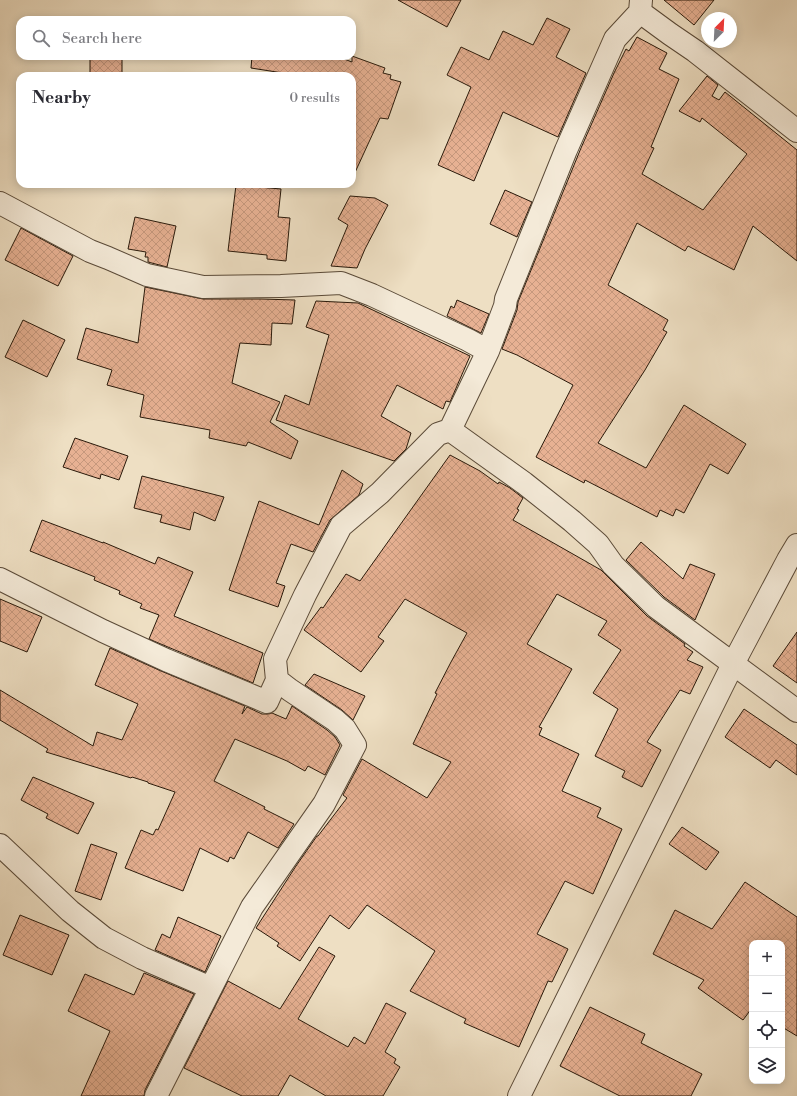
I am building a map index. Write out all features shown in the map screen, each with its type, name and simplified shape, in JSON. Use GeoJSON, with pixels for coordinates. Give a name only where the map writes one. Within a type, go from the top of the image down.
{"type":"FeatureCollection","features":[{"type":"Feature","properties":{"kind":"street"},"geometry":{"type":"LineString","coordinates":[[0,579],[103,631],[166,660],[267,702],[277,680],[275,659],[305,595],[341,526],[380,493],[438,434],[450,430],[488,351],[505,306],[506,299],[552,185],[615,39],[641,6],[670,34],[695,51],[797,130]]}},
{"type":"Feature","properties":{"kind":"street"},"geometry":{"type":"LineString","coordinates":[[0,203],[90,251],[147,275],[203,287],[281,286],[341,282],[468,340],[488,351]]}},
{"type":"Feature","properties":{"kind":"street"},"geometry":{"type":"LineString","coordinates":[[450,430],[524,483],[572,521],[598,544],[613,565],[656,607],[797,711]]}},
{"type":"Feature","properties":{"kind":"street"},"geometry":{"type":"LineString","coordinates":[[520,1096],[733,664],[788,560],[797,546]]}},
{"type":"Feature","properties":{"kind":"street"},"geometry":{"type":"LineString","coordinates":[[156,1096],[252,907],[324,804],[355,745],[345,729],[335,720],[277,680]]}},
{"type":"Feature","properties":{"kind":"street"},"geometry":{"type":"LineString","coordinates":[[0,845],[70,911],[104,938],[142,958],[211,988]]}},
{"type":"Feature","properties":{"kind":"building"},"geometry":{"type":"Polygon","coordinates":[[[398,0],[461,0],[447,27],[398,0]]]}},
{"type":"Feature","properties":{"kind":"building"},"geometry":{"type":"Polygon","coordinates":[[[664,0],[714,0],[704,12],[701,12],[701,16],[694,25],[664,0]]]}},
{"type":"Feature","properties":{"kind":"building"},"geometry":{"type":"Polygon","coordinates":[[[547,18],[570,29],[556,57],[586,73],[558,137],[503,112],[474,181],[438,165],[471,87],[447,75],[461,47],[489,60],[503,31],[533,45],[547,18]]]}},
{"type":"Feature","properties":{"kind":"building"},"geometry":{"type":"Polygon","coordinates":[[[637,37],[667,53],[659,69],[679,79],[651,147],[654,148],[642,174],[703,210],[747,154],[702,118],[700,122],[679,111],[707,76],[718,85],[712,96],[719,100],[725,92],[797,150],[797,261],[753,226],[734,270],[688,246],[685,251],[637,223],[608,285],[668,320],[663,330],[667,332],[645,370],[598,443],[646,468],[684,405],[746,444],[728,474],[710,464],[684,513],[676,509],[673,516],[660,510],[657,517],[585,480],[584,483],[536,457],[573,385],[517,355],[502,349],[517,310],[518,302],[581,148],[626,49],[629,51],[637,37]]]}},
{"type":"Feature","properties":{"kind":"building"},"geometry":{"type":"Polygon","coordinates":[[[356,57],[385,68],[383,73],[391,75],[390,79],[401,82],[388,119],[380,118],[356,170],[356,72],[276,72],[251,68],[252,60],[347,60],[352,62],[352,60],[356,60],[356,57]]]}},
{"type":"Feature","properties":{"kind":"building"},"geometry":{"type":"Polygon","coordinates":[[[90,60],[122,60],[122,72],[90,72],[90,60]]]}},
{"type":"Feature","properties":{"kind":"building"},"geometry":{"type":"Polygon","coordinates":[[[236,188],[281,189],[278,217],[290,218],[286,261],[267,259],[267,255],[228,251],[236,188]]]}},
{"type":"Feature","properties":{"kind":"building"},"geometry":{"type":"Polygon","coordinates":[[[505,190],[532,202],[517,237],[490,224],[505,190]]]}},
{"type":"Feature","properties":{"kind":"building"},"geometry":{"type":"Polygon","coordinates":[[[350,196],[375,198],[388,205],[365,249],[357,268],[331,266],[348,225],[338,219],[350,196]]]}},
{"type":"Feature","properties":{"kind":"building"},"geometry":{"type":"Polygon","coordinates":[[[135,217],[176,226],[167,267],[148,262],[148,257],[145,257],[146,252],[128,249],[135,217]]]}},
{"type":"Feature","properties":{"kind":"building"},"geometry":{"type":"Polygon","coordinates":[[[21,228],[73,256],[58,286],[5,260],[21,228]]]}},
{"type":"Feature","properties":{"kind":"building"},"geometry":{"type":"Polygon","coordinates":[[[145,287],[203,299],[295,300],[292,324],[272,323],[271,345],[240,343],[232,383],[280,402],[270,422],[298,441],[291,459],[248,442],[246,446],[209,438],[210,430],[140,417],[144,395],[107,385],[112,370],[77,359],[86,328],[138,343],[145,287]]]}},
{"type":"Feature","properties":{"kind":"building"},"geometry":{"type":"Polygon","coordinates":[[[457,300],[489,314],[481,333],[447,316],[451,306],[454,308],[457,300]]]}},
{"type":"Feature","properties":{"kind":"building"},"geometry":{"type":"Polygon","coordinates":[[[316,301],[358,303],[470,356],[450,402],[446,401],[443,409],[397,385],[381,416],[411,433],[406,449],[394,461],[276,420],[285,395],[309,405],[329,335],[306,327],[316,301]]]}},
{"type":"Feature","properties":{"kind":"building"},"geometry":{"type":"Polygon","coordinates":[[[23,320],[65,340],[47,377],[5,357],[23,320]]]}},
{"type":"Feature","properties":{"kind":"building"},"geometry":{"type":"Polygon","coordinates":[[[75,438],[128,456],[119,480],[101,474],[100,479],[63,467],[75,438]]]}},
{"type":"Feature","properties":{"kind":"building"},"geometry":{"type":"Polygon","coordinates":[[[450,455],[480,471],[498,484],[499,482],[510,488],[523,498],[517,509],[519,510],[513,520],[601,570],[647,616],[685,644],[684,646],[693,652],[687,660],[703,667],[690,694],[680,690],[647,742],[661,750],[642,787],[622,777],[625,771],[595,756],[618,709],[593,693],[621,650],[598,635],[607,621],[557,594],[527,644],[572,669],[539,727],[542,728],[539,735],[579,754],[562,791],[601,808],[597,817],[622,829],[593,894],[565,881],[537,934],[568,949],[552,982],[548,981],[519,1047],[464,1023],[466,1019],[410,991],[435,951],[367,905],[349,929],[330,915],[300,961],[277,946],[279,943],[256,928],[317,836],[347,798],[343,795],[362,759],[427,798],[451,762],[413,744],[437,694],[435,693],[467,633],[405,599],[378,637],[384,641],[361,672],[304,630],[321,607],[323,608],[346,574],[360,581],[450,455]]]}},
{"type":"Feature","properties":{"kind":"building"},"geometry":{"type":"Polygon","coordinates":[[[342,470],[363,484],[359,495],[330,520],[313,552],[291,544],[276,583],[285,586],[278,607],[229,590],[259,501],[319,525],[342,470]]]}},
{"type":"Feature","properties":{"kind":"building"},"geometry":{"type":"Polygon","coordinates":[[[142,476],[224,497],[215,521],[194,512],[190,530],[160,522],[162,515],[134,508],[142,476]]]}},
{"type":"Feature","properties":{"kind":"building"},"geometry":{"type":"Polygon","coordinates":[[[42,520],[103,542],[155,564],[158,557],[193,572],[174,616],[263,653],[253,683],[149,639],[159,615],[140,608],[142,604],[119,594],[120,591],[94,580],[95,577],[30,551],[42,520]]]}},
{"type":"Feature","properties":{"kind":"building"},"geometry":{"type":"Polygon","coordinates":[[[641,542],[683,579],[690,564],[715,574],[695,620],[664,597],[626,560],[641,542]]]}},
{"type":"Feature","properties":{"kind":"building"},"geometry":{"type":"Polygon","coordinates":[[[0,599],[42,617],[27,652],[0,641],[0,599]]]}},
{"type":"Feature","properties":{"kind":"building"},"geometry":{"type":"Polygon","coordinates":[[[797,632],[797,683],[773,666],[797,632]]]}},
{"type":"Feature","properties":{"kind":"building"},"geometry":{"type":"Polygon","coordinates":[[[110,648],[245,706],[242,714],[247,707],[262,714],[272,713],[286,719],[292,706],[335,737],[340,745],[325,775],[308,766],[305,771],[287,761],[235,739],[214,781],[265,807],[264,809],[294,824],[278,848],[248,832],[234,859],[230,857],[228,862],[200,848],[183,891],[125,868],[141,830],[153,835],[156,829],[158,830],[175,792],[132,777],[131,778],[46,752],[48,749],[0,720],[0,690],[93,746],[97,732],[122,740],[138,704],[95,685],[110,648]]]}},
{"type":"Feature","properties":{"kind":"building"},"geometry":{"type":"Polygon","coordinates":[[[314,674],[365,696],[353,720],[342,710],[305,685],[314,674]]]}},
{"type":"Feature","properties":{"kind":"building"},"geometry":{"type":"Polygon","coordinates":[[[744,709],[797,745],[797,775],[776,760],[770,768],[725,737],[744,709]]]}},
{"type":"Feature","properties":{"kind":"building"},"geometry":{"type":"Polygon","coordinates":[[[33,777],[94,803],[78,834],[46,818],[48,814],[21,800],[33,777]]]}},
{"type":"Feature","properties":{"kind":"building"},"geometry":{"type":"Polygon","coordinates":[[[682,827],[719,852],[706,870],[669,844],[682,827]]]}},
{"type":"Feature","properties":{"kind":"building"},"geometry":{"type":"Polygon","coordinates":[[[91,844],[117,853],[101,900],[75,891],[91,844]]]}},
{"type":"Feature","properties":{"kind":"building"},"geometry":{"type":"Polygon","coordinates":[[[745,882],[797,917],[797,1036],[785,1029],[785,940],[749,940],[749,1012],[743,1020],[698,988],[704,980],[653,954],[675,910],[712,929],[745,882]]]}},
{"type":"Feature","properties":{"kind":"building"},"geometry":{"type":"Polygon","coordinates":[[[20,915],[69,935],[52,975],[3,955],[20,915]]]}},
{"type":"Feature","properties":{"kind":"building"},"geometry":{"type":"Polygon","coordinates":[[[178,917],[221,936],[205,972],[155,950],[162,934],[170,938],[178,917]]]}},
{"type":"Feature","properties":{"kind":"building"},"geometry":{"type":"Polygon","coordinates":[[[319,947],[335,956],[298,1019],[348,1047],[354,1037],[365,1044],[386,1003],[406,1013],[385,1052],[396,1059],[394,1063],[400,1067],[383,1096],[326,1096],[290,1075],[278,1096],[242,1096],[184,1068],[228,981],[280,1009],[319,947]]]}},
{"type":"Feature","properties":{"kind":"building"},"geometry":{"type":"Polygon","coordinates":[[[144,973],[194,994],[145,1090],[144,1096],[81,1096],[110,1031],[68,1011],[85,974],[134,995],[144,973]]]}},
{"type":"Feature","properties":{"kind":"building"},"geometry":{"type":"Polygon","coordinates":[[[590,1007],[645,1034],[641,1043],[702,1074],[691,1096],[620,1096],[560,1066],[590,1007]]]}}]}
